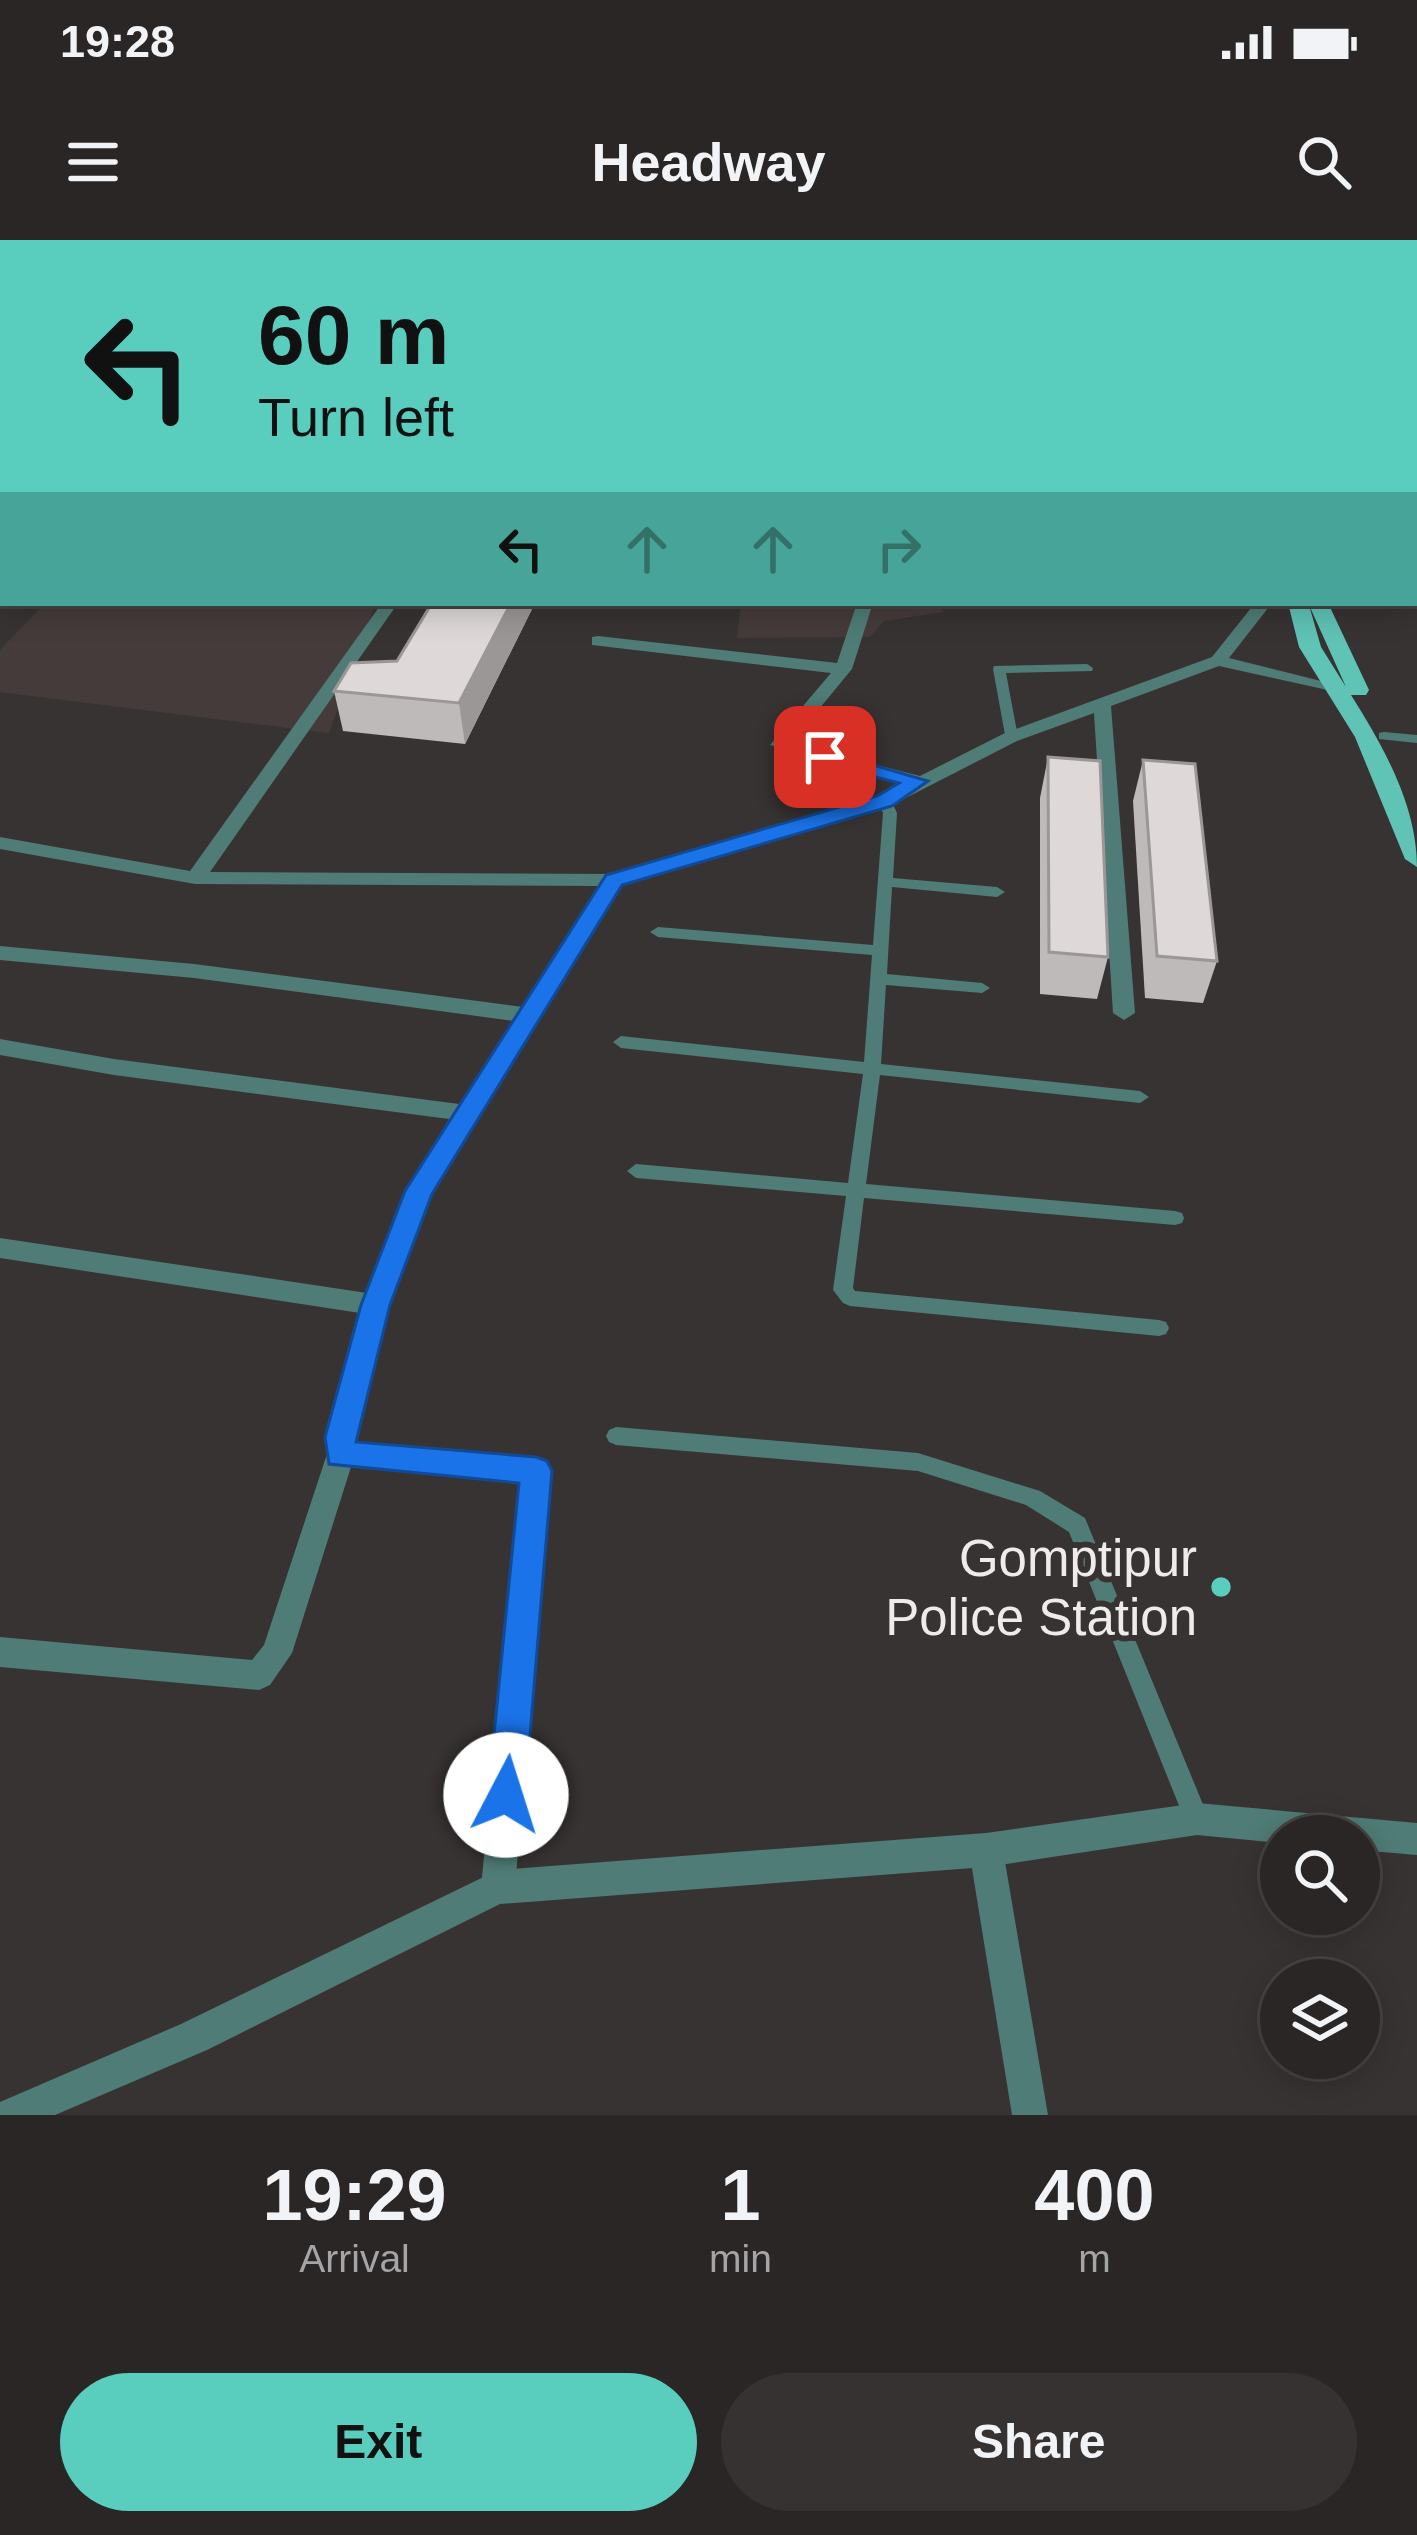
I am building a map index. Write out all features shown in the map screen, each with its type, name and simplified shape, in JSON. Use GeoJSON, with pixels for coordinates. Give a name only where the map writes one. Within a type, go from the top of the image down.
{"type":"FeatureCollection","features":[{"type":"Feature","properties":{"kind":"main road"},"geometry":{"type":"LineString","coordinates":[[1299,606],[1310,647],[1366,737],[1417,859]]}},
{"type":"Feature","properties":{"kind":"main road"},"geometry":{"type":"LineString","coordinates":[[1319,606],[1417,813]]}},
{"type":"Feature","properties":{"kind":"street"},"geometry":{"type":"LineString","coordinates":[[194,878],[388,606]]}},
{"type":"Feature","properties":{"kind":"street"},"geometry":{"type":"LineString","coordinates":[[865,606],[862,623],[828,695],[779,745],[917,781]]}},
{"type":"Feature","properties":{"kind":"street"},"geometry":{"type":"LineString","coordinates":[[0,843],[194,878],[614,880],[884,801],[1010,737],[1218,661],[1262,606]]}},
{"type":"Feature","properties":{"kind":"street"},"geometry":{"type":"LineString","coordinates":[[598,641],[843,669]]}},
{"type":"Feature","properties":{"kind":"street"},"geometry":{"type":"LineString","coordinates":[[1218,661],[1332,686]]}},
{"type":"Feature","properties":{"kind":"street"},"geometry":{"type":"LineString","coordinates":[[1102,704],[1124,1013]]}},
{"type":"Feature","properties":{"kind":"street"},"geometry":{"type":"LineString","coordinates":[[0,1652],[259,1675],[277,1653],[340,1454],[375,1305],[419,1191],[614,880]]}},
{"type":"Feature","properties":{"kind":"street"},"geometry":{"type":"LineString","coordinates":[[0,953],[194,970],[529,1015]]}},
{"type":"Feature","properties":{"kind":"street"},"geometry":{"type":"LineString","coordinates":[[0,1047],[465,1113]]}},
{"type":"Feature","properties":{"kind":"street"},"geometry":{"type":"LineString","coordinates":[[0,1248],[375,1305]]}},
{"type":"Feature","properties":{"kind":"street"},"geometry":{"type":"LineString","coordinates":[[340,1454],[536,1471],[498,1888]]}},
{"type":"Feature","properties":{"kind":"street"},"geometry":{"type":"LineString","coordinates":[[12,2115],[194,2037],[498,1888],[986,1850],[1197,1819],[1417,1839]]}},
{"type":"Feature","properties":{"kind":"street"},"geometry":{"type":"LineString","coordinates":[[986,1850],[1030,2115]]}},
{"type":"Feature","properties":{"kind":"lane"},"geometry":{"type":"LineString","coordinates":[[1010,737],[999,670],[1087,668]]}},
{"type":"Feature","properties":{"kind":"lane"},"geometry":{"type":"LineString","coordinates":[[1384,736],[1417,739]]}},
{"type":"Feature","properties":{"kind":"lane"},"geometry":{"type":"LineString","coordinates":[[884,801],[890,813],[872,1068],[843,1290],[850,1298],[1159,1328]]}},
{"type":"Feature","properties":{"kind":"lane"},"geometry":{"type":"LineString","coordinates":[[885,882],[997,892]]}},
{"type":"Feature","properties":{"kind":"lane"},"geometry":{"type":"LineString","coordinates":[[658,932],[880,951]]}},
{"type":"Feature","properties":{"kind":"lane"},"geometry":{"type":"LineString","coordinates":[[878,979],[982,988]]}},
{"type":"Feature","properties":{"kind":"lane"},"geometry":{"type":"LineString","coordinates":[[621,1042],[1140,1097]]}},
{"type":"Feature","properties":{"kind":"lane"},"geometry":{"type":"LineString","coordinates":[[636,1171],[1175,1218]]}},
{"type":"Feature","properties":{"kind":"lane"},"geometry":{"type":"LineString","coordinates":[[616,1436],[918,1462],[1032,1498],[1077,1525],[1197,1819]]}},
{"type":"Feature","properties":{"kind":"shaded area"},"geometry":{"type":"Polygon","coordinates":[[[42,606],[375,606],[329,733],[0,692],[0,650],[42,606]]]}},
{"type":"Feature","properties":{"kind":"shaded area"},"geometry":{"type":"Polygon","coordinates":[[[741,606],[942,606],[943,612],[884,621],[870,637],[737,638],[741,606]]]}},
{"type":"Feature","properties":{"kind":"building"},"geometry":{"type":"Polygon","coordinates":[[[430,606],[509,606],[459,703],[334,691],[351,663],[397,661],[430,606]]]}},
{"type":"Feature","properties":{"kind":"building"},"geometry":{"type":"Polygon","coordinates":[[[1048,757],[1100,761],[1108,957],[1049,952],[1048,757]]]}},
{"type":"Feature","properties":{"kind":"building"},"geometry":{"type":"Polygon","coordinates":[[[1143,760],[1195,764],[1217,961],[1157,956],[1143,760]]]}},
{"type":"Feature","properties":{"kind":"place","name":"Gomptipur Police Station"},"geometry":{"type":"Point","coordinates":[1221,1587]}},
{"type":"Feature","properties":{"kind":"route"},"geometry":{"type":"LineString","coordinates":[[506,1795],[536,1471],[340,1454],[375,1305],[419,1191],[614,880],[884,801],[917,781],[825,757]]}}]}
